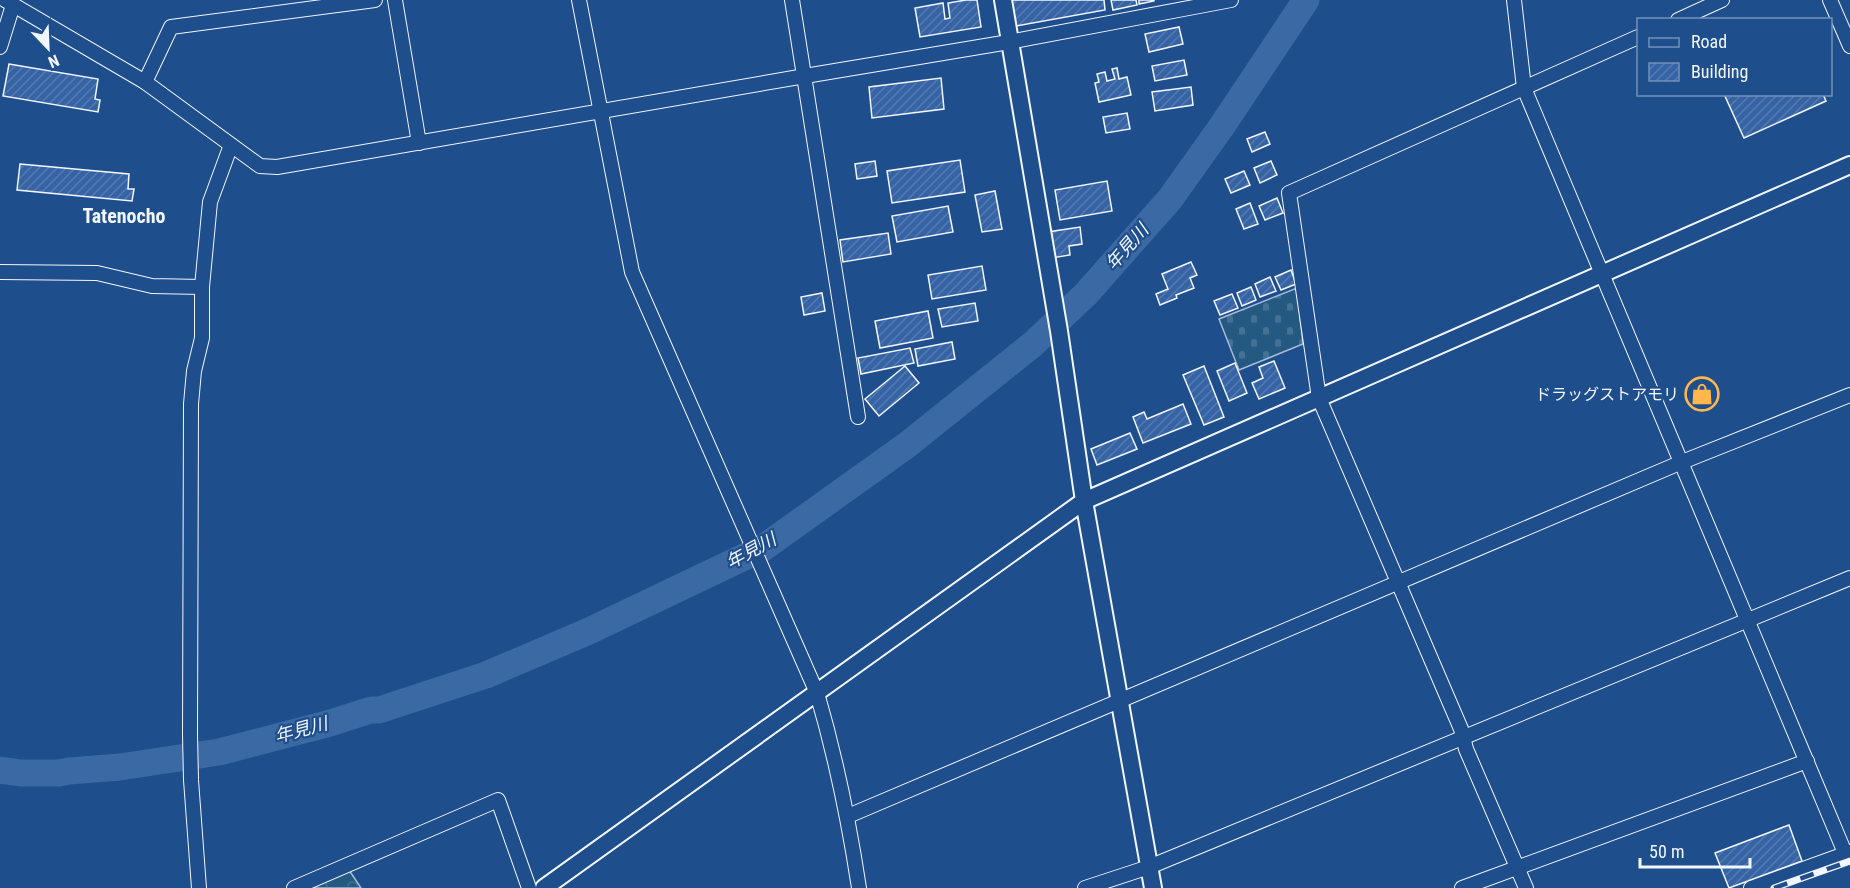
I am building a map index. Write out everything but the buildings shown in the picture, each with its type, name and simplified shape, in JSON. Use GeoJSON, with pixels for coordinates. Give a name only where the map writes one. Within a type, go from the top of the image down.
{"type":"FeatureCollection","features":[{"type":"Feature","properties":{"kind":"street"},"geometry":{"type":"LineString","coordinates":[[145,82],[171,27],[375,0]]}},
{"type":"Feature","properties":{"kind":"street"},"geometry":{"type":"LineString","coordinates":[[395,0],[419,143]]}},
{"type":"Feature","properties":{"kind":"street"},"geometry":{"type":"LineString","coordinates":[[579,0],[632,272],[817,693],[848,816],[859,888]]}},
{"type":"Feature","properties":{"kind":"street"},"geometry":{"type":"LineString","coordinates":[[792,0],[858,417]]}},
{"type":"Feature","properties":{"kind":"street"},"geometry":{"type":"LineString","coordinates":[[1003,0],[1064,364],[1084,501],[1153,888]]}},
{"type":"Feature","properties":{"kind":"street"},"geometry":{"type":"LineString","coordinates":[[0,48],[9,2],[145,82],[260,166],[278,167],[1009,42],[1231,0]]}},
{"type":"Feature","properties":{"kind":"street"},"geometry":{"type":"LineString","coordinates":[[1514,0],[1524,88],[1807,761],[1848,853],[1751,888]]}},
{"type":"Feature","properties":{"kind":"street"},"geometry":{"type":"LineString","coordinates":[[1682,18],[1722,0]]}},
{"type":"Feature","properties":{"kind":"street"},"geometry":{"type":"LineString","coordinates":[[1830,0],[1850,46]]}},
{"type":"Feature","properties":{"kind":"street"},"geometry":{"type":"LineString","coordinates":[[1526,888],[1319,398],[1289,193],[1637,37]]}},
{"type":"Feature","properties":{"kind":"street"},"geometry":{"type":"LineString","coordinates":[[199,888],[190,735],[191,404],[194,371],[202,338],[202,287],[210,202],[231,145]]}},
{"type":"Feature","properties":{"kind":"street"},"geometry":{"type":"LineString","coordinates":[[544,888],[1084,501],[1850,165]]}},
{"type":"Feature","properties":{"kind":"street"},"geometry":{"type":"LineString","coordinates":[[0,272],[97,273],[152,286],[202,287]]}},
{"type":"Feature","properties":{"kind":"street"},"geometry":{"type":"LineString","coordinates":[[848,816],[1682,462],[1850,395]]}},
{"type":"Feature","properties":{"kind":"street"},"geometry":{"type":"LineString","coordinates":[[1086,888],[1149,867],[1850,578]]}},
{"type":"Feature","properties":{"kind":"street"},"geometry":{"type":"LineString","coordinates":[[1462,888],[1807,761]]}},
{"type":"Feature","properties":{"kind":"street"},"geometry":{"type":"LineString","coordinates":[[294,888],[498,800],[529,888]]}},
{"type":"Feature","properties":{"kind":"green space"},"geometry":{"type":"Polygon","coordinates":[[[1297,288],[1303,344],[1239,370],[1219,319],[1297,288]]]}},
{"type":"Feature","properties":{"kind":"green space"},"geometry":{"type":"Polygon","coordinates":[[[349,870],[361,888],[305,888],[349,870]]]}},
{"type":"Feature","properties":{"kind":"waterway","name":"年見川"},"geometry":{"type":"LineString","coordinates":[[0,770],[21,773],[59,773],[120,767],[219,752],[371,710],[379,710],[486,675],[589,631],[763,548],[907,445],[1033,344],[1086,294],[1170,199],[1306,0]]}},
{"type":"Feature","properties":{"kind":"railway"},"geometry":{"type":"LineString","coordinates":[[1774,888],[1850,861]]}},
{"type":"Feature","properties":{"kind":"place","name":"ドラッグストアモリ"},"geometry":{"type":"Point","coordinates":[1702,394]}},
{"type":"Feature","properties":{"kind":"district","name":"Tatenocho"},"geometry":{"type":"Point","coordinates":[124,216]}}]}
